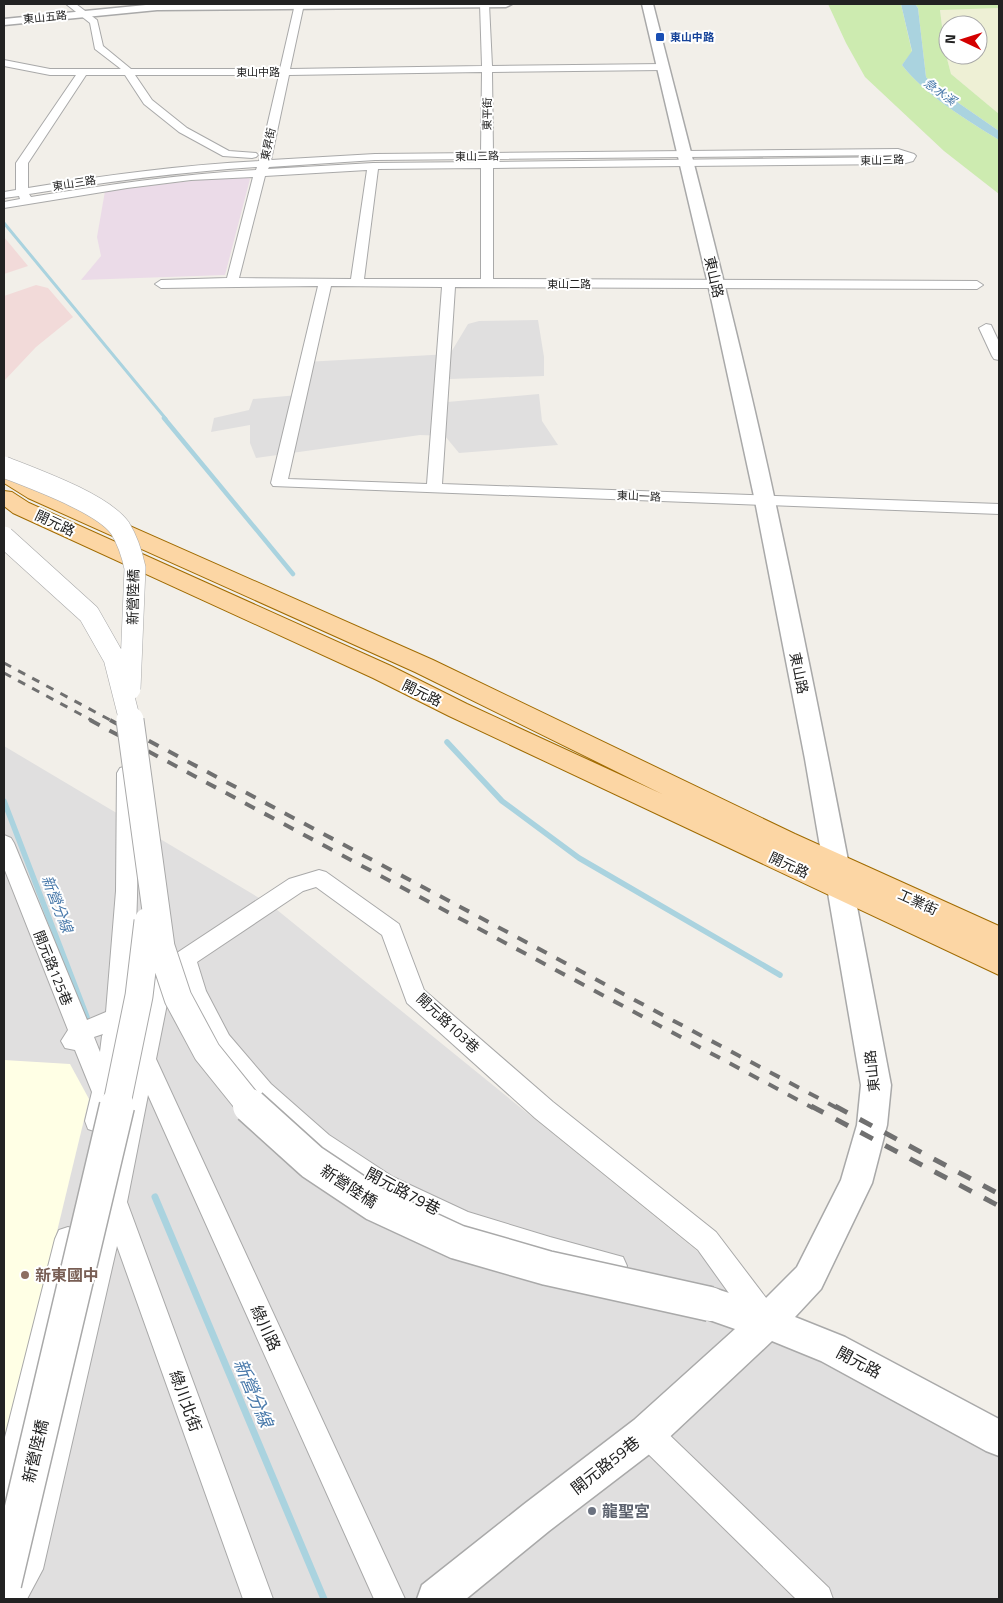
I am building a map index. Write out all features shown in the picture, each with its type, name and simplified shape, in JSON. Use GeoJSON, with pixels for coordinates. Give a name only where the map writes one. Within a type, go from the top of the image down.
{"type":"FeatureCollection","features":[{"type":"Feature","properties":{"kind":"main road","name":"開元路"},"geometry":{"type":"LineString","coordinates":[[4,474],[36,493],[450,678],[785,842],[839,877]]}},
{"type":"Feature","properties":{"kind":"main road","name":"開元路"},"geometry":{"type":"LineString","coordinates":[[4,497],[38,516],[382,672],[458,710],[839,877]]}},
{"type":"Feature","properties":{"kind":"main road","name":"工業街"},"geometry":{"type":"LineString","coordinates":[[839,877],[999,939]]}},
{"type":"Feature","properties":{"kind":"main road","name":"工業街"},"geometry":{"type":"LineString","coordinates":[[839,877],[999,963]]}},
{"type":"Feature","properties":{"kind":"street","name":"東山五路"},"geometry":{"type":"LineString","coordinates":[[4,18],[77,9],[151,4]]}},
{"type":"Feature","properties":{"kind":"street","name":"東平街"},"geometry":{"type":"LineString","coordinates":[[486,4],[487,284]]}},
{"type":"Feature","properties":{"kind":"street","name":"東山五路"},"geometry":{"type":"LineString","coordinates":[[4,22],[77,9],[506,4]]}},
{"type":"Feature","properties":{"kind":"street","name":"東山路"},"geometry":{"type":"LineString","coordinates":[[647,4],[716,284],[765,500],[817,759],[876,1085],[872,1125],[856,1183],[809,1278],[767,1322]]}},
{"type":"Feature","properties":{"kind":"street","name":"東昇街"},"geometry":{"type":"LineString","coordinates":[[232,282],[263,164],[299,5]]}},
{"type":"Feature","properties":{"kind":"street","name":"東山三路"},"geometry":{"type":"LineString","coordinates":[[77,9],[94,22],[98,47],[116,59],[148,102],[183,130],[203,143],[227,154],[263,164],[373,166],[486,161],[898,152],[910,156],[909,159],[902,161],[686,158]]}},
{"type":"Feature","properties":{"kind":"street","name":"東山中路"},"geometry":{"type":"LineString","coordinates":[[4,63],[50,72],[285,72],[664,67]]}},
{"type":"Feature","properties":{"kind":"street"},"geometry":{"type":"LineString","coordinates":[[24,196],[22,163],[83,72]]}},
{"type":"Feature","properties":{"kind":"street","name":"東山三路"},"geometry":{"type":"LineString","coordinates":[[4,195],[24,196],[191,177],[263,164],[375,157],[486,161]]}},
{"type":"Feature","properties":{"kind":"street"},"geometry":{"type":"LineString","coordinates":[[357,283],[373,166]]}},
{"type":"Feature","properties":{"kind":"street","name":"東山三路"},"geometry":{"type":"LineString","coordinates":[[4,205],[24,196]]}},
{"type":"Feature","properties":{"kind":"street","name":"東山二路"},"geometry":{"type":"LineString","coordinates":[[161,284],[232,282],[977,285]]}},
{"type":"Feature","properties":{"kind":"street","name":"東山一路"},"geometry":{"type":"LineString","coordinates":[[325,283],[279,483],[999,509]]}},
{"type":"Feature","properties":{"kind":"street"},"geometry":{"type":"LineString","coordinates":[[434,488],[449,283]]}},
{"type":"Feature","properties":{"kind":"street"},"geometry":{"type":"LineString","coordinates":[[986,328],[999,356]]}},
{"type":"Feature","properties":{"kind":"street","name":"新營陸橋"},"geometry":{"type":"LineString","coordinates":[[4,466],[69,494],[97,509],[119,527],[131,549],[136,568],[130,712],[150,876],[161,947],[178,998],[207,1052],[250,1106],[312,1162],[375,1204],[457,1242],[547,1268],[710,1304]]}},
{"type":"Feature","properties":{"kind":"street","name":"新營陸橋"},"geometry":{"type":"LineString","coordinates":[[4,537],[89,614],[114,658],[130,712]]}},
{"type":"Feature","properties":{"kind":"street"},"geometry":{"type":"LineString","coordinates":[[4,1499],[104,1092],[117,1018],[128,890],[127,761]]}},
{"type":"Feature","properties":{"kind":"street","name":"開元路125巷"},"geometry":{"type":"LineString","coordinates":[[4,843],[76,1037],[104,1092]]}},
{"type":"Feature","properties":{"kind":"street","name":"新營陸橋"},"geometry":{"type":"LineString","coordinates":[[4,1584],[127,1063],[146,947],[150,876]]}},
{"type":"Feature","properties":{"kind":"street","name":"開元路103巷"},"geometry":{"type":"LineString","coordinates":[[76,1037],[117,1018],[162,974],[296,885],[319,878],[391,930],[415,996],[544,1110],[706,1241],[767,1322]]}},
{"type":"Feature","properties":{"kind":"street","name":"開元路79巷"},"geometry":{"type":"LineString","coordinates":[[186,958],[195,992],[221,1042],[263,1091],[320,1143],[384,1185],[464,1223],[550,1250],[671,1280],[710,1304]]}},
{"type":"Feature","properties":{"kind":"street"},"geometry":{"type":"LineString","coordinates":[[9,1599],[28,1569],[114,1202],[162,974]]}},
{"type":"Feature","properties":{"kind":"street","name":"綠川路"},"geometry":{"type":"LineString","coordinates":[[143,1057],[390,1599]]}},
{"type":"Feature","properties":{"kind":"street","name":"綠川北街"},"geometry":{"type":"LineString","coordinates":[[114,1202],[258,1599]]}},
{"type":"Feature","properties":{"kind":"street","name":"開元路"},"geometry":{"type":"LineString","coordinates":[[710,1304],[767,1322],[833,1348],[999,1438]]}},
{"type":"Feature","properties":{"kind":"street","name":"開元路59巷"},"geometry":{"type":"LineString","coordinates":[[436,1599],[536,1518],[647,1433],[767,1322]]}},
{"type":"Feature","properties":{"kind":"street"},"geometry":{"type":"LineString","coordinates":[[647,1433],[818,1599]]}},
{"type":"Feature","properties":{"kind":"shaded area"},"geometry":{"type":"Polygon","coordinates":[[[999,8],[999,114],[951,74],[949,65],[988,65],[988,15],[941,15],[940,9],[999,8]]]}},
{"type":"Feature","properties":{"kind":"shaded area"},"geometry":{"type":"Polygon","coordinates":[[[242,175],[250,179],[225,275],[81,280],[101,256],[97,237],[105,191],[242,175]]]}},
{"type":"Feature","properties":{"kind":"shaded area"},"geometry":{"type":"Polygon","coordinates":[[[4,237],[28,266],[4,274],[4,237]]]}},
{"type":"Feature","properties":{"kind":"shaded area"},"geometry":{"type":"Polygon","coordinates":[[[36,285],[48,288],[73,317],[36,347],[4,381],[4,296],[36,285]]]}},
{"type":"Feature","properties":{"kind":"shaded area"},"geometry":{"type":"Polygon","coordinates":[[[538,320],[544,357],[544,376],[449,379],[447,402],[539,394],[542,421],[558,445],[459,453],[445,436],[420,435],[256,458],[250,443],[250,425],[211,432],[214,418],[249,410],[253,399],[298,395],[305,362],[450,354],[468,324],[479,321],[538,320]]]}},
{"type":"Feature","properties":{"kind":"shaded area"},"geometry":{"type":"Polygon","coordinates":[[[4,746],[271,905],[776,1315],[999,1458],[999,1599],[4,1599],[4,746]]]}},
{"type":"Feature","properties":{"kind":"shaded area","name":"新東國中"},"geometry":{"type":"Polygon","coordinates":[[[4,1060],[70,1064],[89,1099],[4,1451],[4,1060]]]}},
{"type":"Feature","properties":{"kind":"green space"},"geometry":{"type":"Polygon","coordinates":[[[828,4],[901,4],[912,52],[902,65],[911,76],[934,96],[960,116],[999,140],[999,194],[944,151],[865,77],[846,43],[828,4]]]}},
{"type":"Feature","properties":{"kind":"green space"},"geometry":{"type":"Polygon","coordinates":[[[915,4],[999,4],[999,8],[940,10],[941,15],[938,15],[938,65],[949,65],[951,74],[999,114],[999,131],[934,86],[926,77],[918,8],[915,4]]]}},
{"type":"Feature","properties":{"kind":"water","name":"急水溪"},"geometry":{"type":"Polygon","coordinates":[[[901,4],[915,4],[918,8],[926,77],[934,86],[999,131],[999,140],[960,116],[934,96],[911,76],[902,65],[912,51],[901,4]]]}},
{"type":"Feature","properties":{"kind":"waterway"},"geometry":{"type":"LineString","coordinates":[[4,223],[166,419]]}},
{"type":"Feature","properties":{"kind":"waterway"},"geometry":{"type":"LineString","coordinates":[[164,418],[293,574]]}},
{"type":"Feature","properties":{"kind":"waterway"},"geometry":{"type":"LineString","coordinates":[[447,742],[502,801],[579,858],[780,975]]}},
{"type":"Feature","properties":{"kind":"waterway","name":"新營分線"},"geometry":{"type":"LineString","coordinates":[[4,801],[87,1017]]}},
{"type":"Feature","properties":{"kind":"waterway","name":"新營分線"},"geometry":{"type":"LineString","coordinates":[[155,1197],[324,1599]]}},
{"type":"Feature","properties":{"kind":"railway"},"geometry":{"type":"LineString","coordinates":[[4,663],[112,721]]}},
{"type":"Feature","properties":{"kind":"railway"},"geometry":{"type":"LineString","coordinates":[[4,673],[93,721]]}},
{"type":"Feature","properties":{"kind":"railway"},"geometry":{"type":"LineString","coordinates":[[90,720],[813,1108]]}},
{"type":"Feature","properties":{"kind":"railway"},"geometry":{"type":"LineString","coordinates":[[110,720],[837,1108]]}},
{"type":"Feature","properties":{"kind":"railway"},"geometry":{"type":"LineString","coordinates":[[811,1106],[999,1206]]}},
{"type":"Feature","properties":{"kind":"railway"},"geometry":{"type":"LineString","coordinates":[[835,1106],[999,1194]]}},
{"type":"Feature","properties":{"kind":"place","name":"東山中路"},"geometry":{"type":"Point","coordinates":[660,37]}},
{"type":"Feature","properties":{"kind":"place","name":"新東國中"},"geometry":{"type":"Point","coordinates":[25,1275]}},
{"type":"Feature","properties":{"kind":"place","name":"龍聖宮"},"geometry":{"type":"Point","coordinates":[592,1511]}}]}
